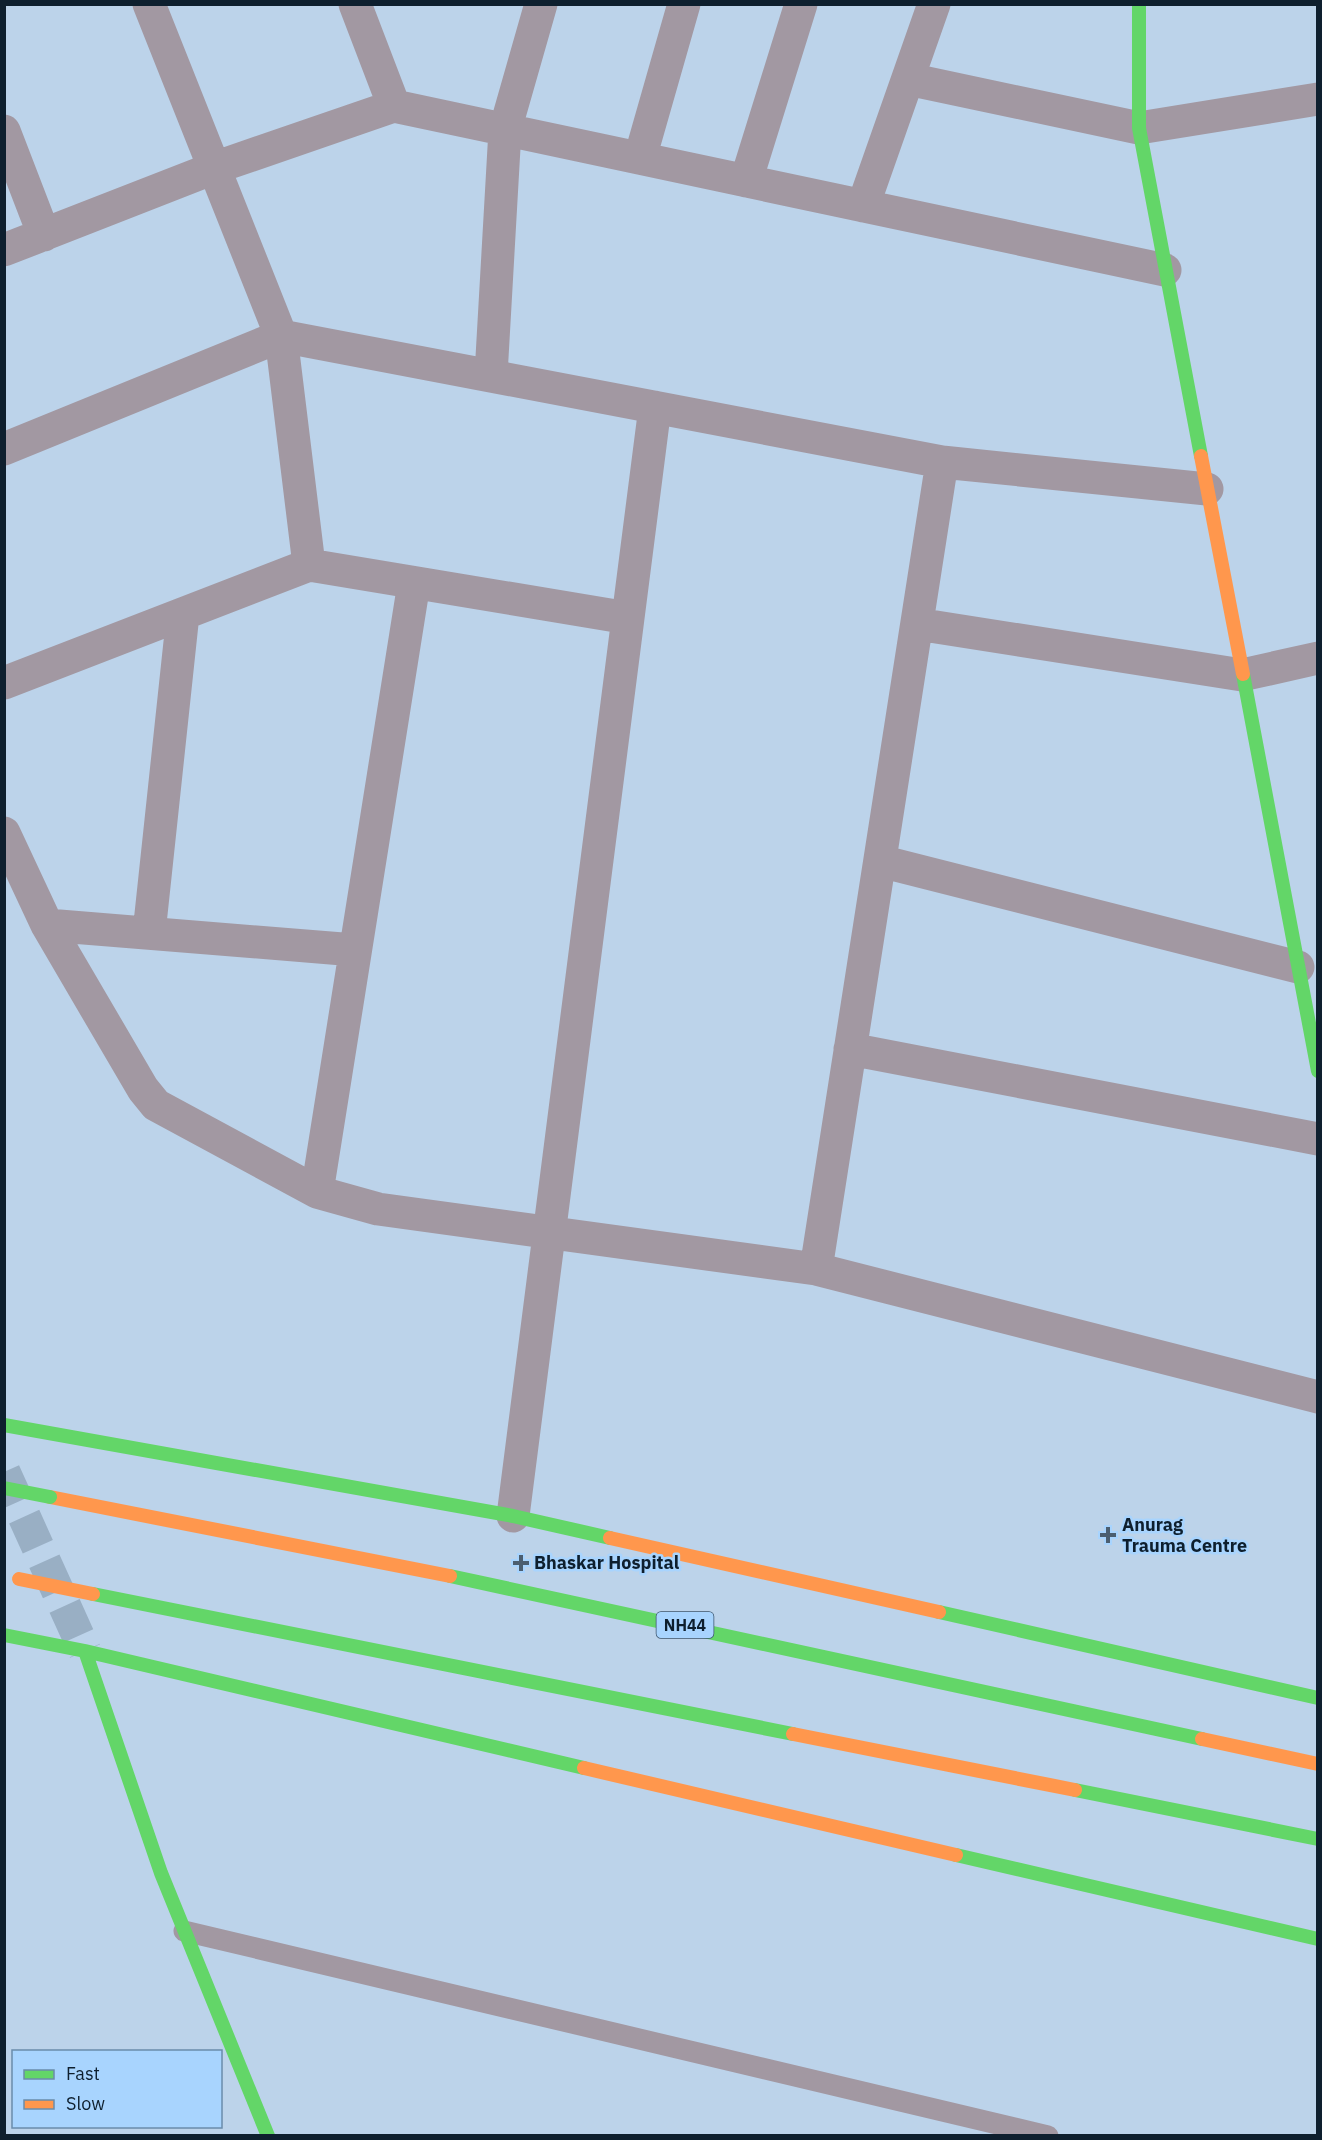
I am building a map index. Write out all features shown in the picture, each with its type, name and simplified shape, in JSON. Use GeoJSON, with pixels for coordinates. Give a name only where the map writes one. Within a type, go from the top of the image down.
{"type":"FeatureCollection","features":[{"type":"Feature","properties":{"kind":"main road"},"geometry":{"type":"LineString","coordinates":[[1139,4],[1139,129],[1317,1071]]}},
{"type":"Feature","properties":{"kind":"main road"},"geometry":{"type":"LineString","coordinates":[[4,1425],[513,1516],[1317,1698]]}},
{"type":"Feature","properties":{"kind":"main road","name":"NH44"},"geometry":{"type":"LineString","coordinates":[[4,1488],[504,1586],[1317,1764]]}},
{"type":"Feature","properties":{"kind":"main road"},"geometry":{"type":"LineString","coordinates":[[4,1576],[1317,1839]]}},
{"type":"Feature","properties":{"kind":"main road"},"geometry":{"type":"LineString","coordinates":[[4,1635],[85,1651],[1317,1939]]}},
{"type":"Feature","properties":{"kind":"main road"},"geometry":{"type":"LineString","coordinates":[[85,1651],[161,1873],[268,2136]]}},
{"type":"Feature","properties":{"kind":"street"},"geometry":{"type":"LineString","coordinates":[[149,4],[281,336],[309,565]]}},
{"type":"Feature","properties":{"kind":"street"},"geometry":{"type":"LineString","coordinates":[[355,4],[394,106]]}},
{"type":"Feature","properties":{"kind":"street"},"geometry":{"type":"LineString","coordinates":[[491,375],[505,130],[541,4]]}},
{"type":"Feature","properties":{"kind":"street"},"geometry":{"type":"LineString","coordinates":[[640,158],[684,4]]}},
{"type":"Feature","properties":{"kind":"street"},"geometry":{"type":"LineString","coordinates":[[746,181],[801,4]]}},
{"type":"Feature","properties":{"kind":"street"},"geometry":{"type":"LineString","coordinates":[[862,206],[934,4]]}},
{"type":"Feature","properties":{"kind":"street"},"geometry":{"type":"LineString","coordinates":[[908,79],[1139,129],[1317,99]]}},
{"type":"Feature","properties":{"kind":"street"},"geometry":{"type":"LineString","coordinates":[[4,250],[214,168],[394,106],[1165,270]]}},
{"type":"Feature","properties":{"kind":"street"},"geometry":{"type":"LineString","coordinates":[[4,131],[44,235]]}},
{"type":"Feature","properties":{"kind":"street"},"geometry":{"type":"LineString","coordinates":[[4,449],[281,336],[942,462],[1207,489]]}},
{"type":"Feature","properties":{"kind":"street"},"geometry":{"type":"LineString","coordinates":[[513,1516],[655,407]]}},
{"type":"Feature","properties":{"kind":"street"},"geometry":{"type":"LineString","coordinates":[[816,1269],[942,462]]}},
{"type":"Feature","properties":{"kind":"street"},"geometry":{"type":"LineString","coordinates":[[4,683],[309,565],[628,618]]}},
{"type":"Feature","properties":{"kind":"street"},"geometry":{"type":"LineString","coordinates":[[317,1192],[414,583]]}},
{"type":"Feature","properties":{"kind":"street"},"geometry":{"type":"LineString","coordinates":[[149,933],[183,614]]}},
{"type":"Feature","properties":{"kind":"street"},"geometry":{"type":"LineString","coordinates":[[917,624],[1242,675],[1317,658]]}},
{"type":"Feature","properties":{"kind":"street"},"geometry":{"type":"LineString","coordinates":[[4,833],[47,925],[143,1089],[156,1105],[317,1192],[378,1209],[816,1269],[1317,1397]]}},
{"type":"Feature","properties":{"kind":"street"},"geometry":{"type":"LineString","coordinates":[[880,861],[1298,967]]}},
{"type":"Feature","properties":{"kind":"street"},"geometry":{"type":"LineString","coordinates":[[47,925],[355,950]]}},
{"type":"Feature","properties":{"kind":"street"},"geometry":{"type":"LineString","coordinates":[[850,1049],[1317,1139]]}},
{"type":"Feature","properties":{"kind":"lane"},"geometry":{"type":"LineString","coordinates":[[184,1931],[1048,2136]]}},
{"type":"Feature","properties":{"kind":"tunnel"},"geometry":{"type":"LineString","coordinates":[[4,1472],[85,1651]]}},
{"type":"Feature","properties":{"kind":"traffic: fast"},"geometry":{"type":"LineString","coordinates":[[1139,4],[1139,128],[1201,456]]}},
{"type":"Feature","properties":{"kind":"traffic: fast"},"geometry":{"type":"LineString","coordinates":[[1243,674],[1318,1071]]}},
{"type":"Feature","properties":{"kind":"traffic: fast"},"geometry":{"type":"LineString","coordinates":[[4,1425],[513,1516],[610,1538]]}},
{"type":"Feature","properties":{"kind":"traffic: fast"},"geometry":{"type":"LineString","coordinates":[[4,1488],[50,1497]]}},
{"type":"Feature","properties":{"kind":"traffic: fast"},"geometry":{"type":"LineString","coordinates":[[450,1576],[1202,1739]]}},
{"type":"Feature","properties":{"kind":"traffic: fast"},"geometry":{"type":"LineString","coordinates":[[93,1594],[793,1734]]}},
{"type":"Feature","properties":{"kind":"traffic: fast"},"geometry":{"type":"LineString","coordinates":[[939,1612],[1318,1698]]}},
{"type":"Feature","properties":{"kind":"traffic: fast"},"geometry":{"type":"LineString","coordinates":[[4,1635],[85,1651],[584,1768]]}},
{"type":"Feature","properties":{"kind":"traffic: fast"},"geometry":{"type":"LineString","coordinates":[[85,1651],[161,1873],[268,2136]]}},
{"type":"Feature","properties":{"kind":"traffic: fast"},"geometry":{"type":"LineString","coordinates":[[1075,1790],[1318,1839]]}},
{"type":"Feature","properties":{"kind":"traffic: fast"},"geometry":{"type":"LineString","coordinates":[[956,1855],[1318,1939]]}},
{"type":"Feature","properties":{"kind":"traffic: slow"},"geometry":{"type":"LineString","coordinates":[[1201,456],[1243,674]]}},
{"type":"Feature","properties":{"kind":"traffic: slow"},"geometry":{"type":"LineString","coordinates":[[50,1497],[450,1576]]}},
{"type":"Feature","properties":{"kind":"traffic: slow"},"geometry":{"type":"LineString","coordinates":[[610,1538],[939,1612]]}},
{"type":"Feature","properties":{"kind":"traffic: slow"},"geometry":{"type":"LineString","coordinates":[[19,1579],[93,1594]]}},
{"type":"Feature","properties":{"kind":"traffic: slow"},"geometry":{"type":"LineString","coordinates":[[793,1734],[1075,1790]]}},
{"type":"Feature","properties":{"kind":"traffic: slow"},"geometry":{"type":"LineString","coordinates":[[1202,1739],[1318,1764]]}},
{"type":"Feature","properties":{"kind":"traffic: slow"},"geometry":{"type":"LineString","coordinates":[[584,1768],[956,1855]]}},
{"type":"Feature","properties":{"kind":"place","name":"Anurag Trauma Centre"},"geometry":{"type":"Point","coordinates":[1108,1535]}},
{"type":"Feature","properties":{"kind":"place","name":"Bhaskar Hospital"},"geometry":{"type":"Point","coordinates":[521,1563]}}]}
